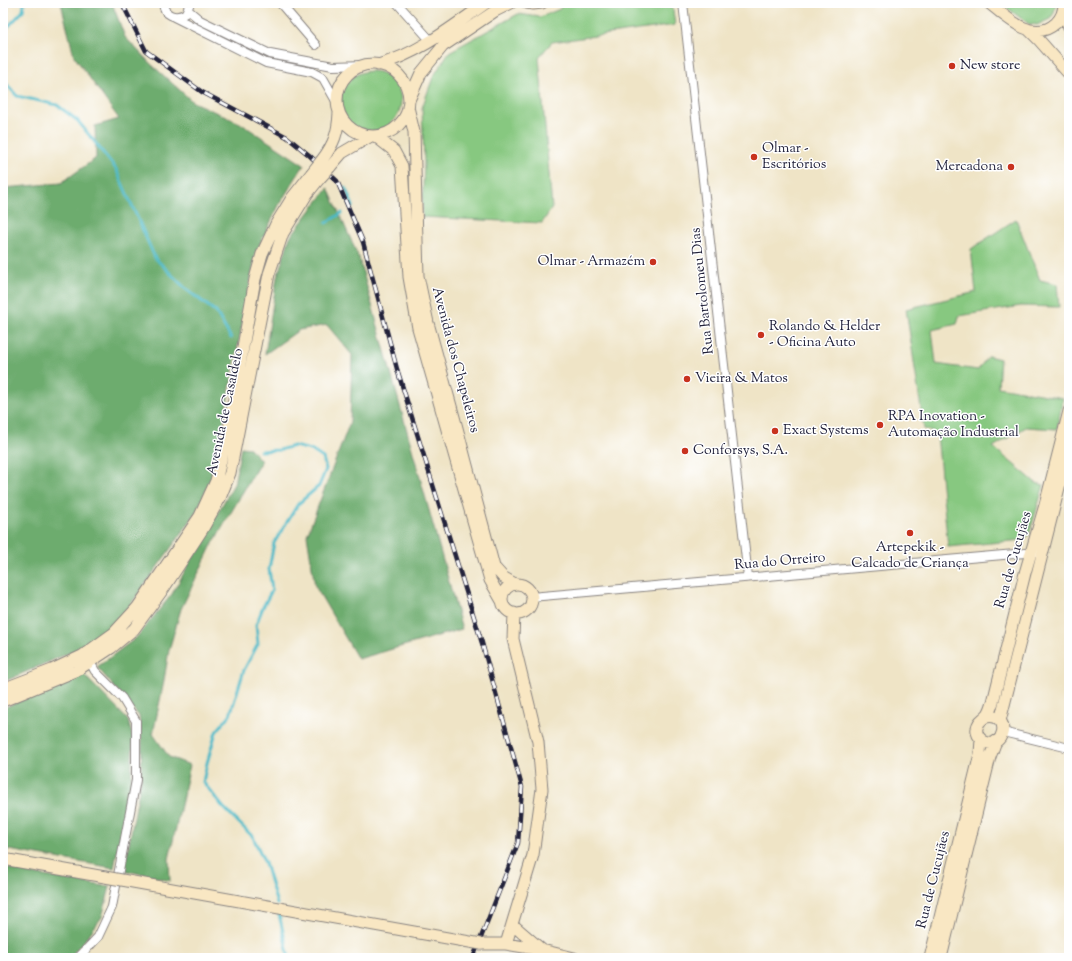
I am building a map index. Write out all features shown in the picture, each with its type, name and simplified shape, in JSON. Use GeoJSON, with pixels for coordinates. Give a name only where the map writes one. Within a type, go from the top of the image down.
{"type":"FeatureCollection","features":[{"type":"Feature","properties":{"kind":"street"},"geometry":{"type":"LineString","coordinates":[[163,3],[164,9],[174,17],[266,63],[312,72],[323,78],[336,101],[339,113],[348,127],[359,133],[373,136],[387,133],[397,127],[404,118],[408,103],[421,73],[443,46],[495,11],[511,3]]}},
{"type":"Feature","properties":{"kind":"street"},"geometry":{"type":"LineString","coordinates":[[280,3],[316,45]]}},
{"type":"Feature","properties":{"kind":"street"},"geometry":{"type":"LineString","coordinates":[[397,3],[431,41]]}},
{"type":"Feature","properties":{"kind":"street"},"geometry":{"type":"LineString","coordinates":[[174,17],[183,15],[189,5],[200,20],[270,54],[333,66],[365,65],[378,64],[402,56],[431,41],[486,3]]}},
{"type":"Feature","properties":{"kind":"street"},"geometry":{"type":"LineString","coordinates":[[527,3],[542,3]]}},
{"type":"Feature","properties":{"kind":"street","name":"Rua Bartolomeu Dias"},"geometry":{"type":"LineString","coordinates":[[683,3],[748,577]]}},
{"type":"Feature","properties":{"kind":"street"},"geometry":{"type":"LineString","coordinates":[[989,3],[1007,18],[1028,29],[1069,74]]}},
{"type":"Feature","properties":{"kind":"street"},"geometry":{"type":"LineString","coordinates":[[1028,29],[1036,30],[1047,28],[1058,21],[1064,6]]}},
{"type":"Feature","properties":{"kind":"street"},"geometry":{"type":"LineString","coordinates":[[1064,6],[1069,27]]}},
{"type":"Feature","properties":{"kind":"street"},"geometry":{"type":"LineString","coordinates":[[378,64],[387,67],[400,77],[407,90],[408,103]]}},
{"type":"Feature","properties":{"kind":"street"},"geometry":{"type":"LineString","coordinates":[[336,101],[341,82],[352,71],[365,65]]}},
{"type":"Feature","properties":{"kind":"street","name":"Avenida dos Chapeleiros"},"geometry":{"type":"LineString","coordinates":[[408,103],[414,132],[418,276],[428,323],[458,428],[494,566],[503,578],[515,584],[524,586],[531,597]]}},
{"type":"Feature","properties":{"kind":"street","name":"Avenida de Casaldelo"},"geometry":{"type":"LineString","coordinates":[[326,163],[338,129],[339,113]]}},
{"type":"Feature","properties":{"kind":"street","name":"Avenida dos Chapeleiros"},"geometry":{"type":"LineString","coordinates":[[373,136],[394,151],[402,166],[409,277],[418,328],[490,580],[506,609],[514,613]]}},
{"type":"Feature","properties":{"kind":"street","name":"Avenida de Casaldelo"},"geometry":{"type":"LineString","coordinates":[[3,689],[52,670],[82,656],[114,634],[137,608],[200,516],[216,481],[229,427],[255,279],[262,254],[276,224],[292,198],[326,163],[373,136]]}},
{"type":"Feature","properties":{"kind":"street","name":"Avenida de Casaldelo"},"geometry":{"type":"LineString","coordinates":[[3,701],[76,671],[111,648],[134,629],[164,588],[202,530],[220,498],[230,473],[269,274],[283,233],[307,194],[315,176]]}},
{"type":"Feature","properties":{"kind":"street","name":"Rua de Cucujães"},"geometry":{"type":"LineString","coordinates":[[930,958],[980,754],[981,739],[977,733],[979,721],[986,717],[992,702],[1024,573],[1045,505],[1069,411]]}},
{"type":"Feature","properties":{"kind":"street","name":"Rua de Cucujães"},"geometry":{"type":"LineString","coordinates":[[941,958],[990,756],[996,741],[1003,732],[1000,721],[1069,448]]}},
{"type":"Feature","properties":{"kind":"street","name":"Rua do Orreiro"},"geometry":{"type":"LineString","coordinates":[[531,597],[1043,551]]}},
{"type":"Feature","properties":{"kind":"street"},"geometry":{"type":"LineString","coordinates":[[502,601],[504,592],[510,586],[515,584]]}},
{"type":"Feature","properties":{"kind":"street"},"geometry":{"type":"LineString","coordinates":[[506,944],[533,855],[542,788],[538,742],[513,639],[514,613],[518,614],[527,610],[531,602],[531,597]]}},
{"type":"Feature","properties":{"kind":"street"},"geometry":{"type":"LineString","coordinates":[[78,958],[98,937],[112,907],[136,780],[136,721],[122,698],[95,671],[90,662]]}},
{"type":"Feature","properties":{"kind":"street"},"geometry":{"type":"LineString","coordinates":[[986,717],[994,717],[1000,721]]}},
{"type":"Feature","properties":{"kind":"street"},"geometry":{"type":"LineString","coordinates":[[1003,732],[1069,748]]}},
{"type":"Feature","properties":{"kind":"street"},"geometry":{"type":"LineString","coordinates":[[981,739],[988,743],[996,741]]}},
{"type":"Feature","properties":{"kind":"street"},"geometry":{"type":"LineString","coordinates":[[3,859],[480,944],[506,944],[542,950],[574,958]]}},
{"type":"Feature","properties":{"kind":"street"},"geometry":{"type":"LineString","coordinates":[[513,925],[542,950]]}},
{"type":"Feature","properties":{"kind":"green space"},"geometry":{"type":"Polygon","coordinates":[[[61,3],[112,3],[125,37],[152,65],[193,102],[240,123],[304,165],[280,203],[256,252],[214,471],[196,513],[113,629],[78,649],[3,682],[3,188],[61,183],[96,158],[95,126],[119,119],[74,56],[61,3]]]}},
{"type":"Feature","properties":{"kind":"green space"},"geometry":{"type":"Polygon","coordinates":[[[563,3],[672,3],[675,25],[552,42],[539,57],[552,208],[542,223],[422,217],[424,161],[422,108],[433,77],[449,52],[518,14],[540,17],[560,9],[563,3]]]}},
{"type":"Feature","properties":{"kind":"green space"},"geometry":{"type":"Polygon","coordinates":[[[1000,3],[1056,4],[1054,13],[1050,19],[1037,25],[1029,24],[1000,3]]]}},
{"type":"Feature","properties":{"kind":"green space"},"geometry":{"type":"Polygon","coordinates":[[[371,71],[387,76],[392,80],[396,85],[401,101],[396,117],[392,122],[387,126],[371,131],[355,126],[350,122],[346,117],[341,101],[346,85],[350,80],[355,76],[371,71]]]}},
{"type":"Feature","properties":{"kind":"green space"},"geometry":{"type":"Polygon","coordinates":[[[328,188],[359,258],[462,629],[358,659],[315,586],[307,535],[350,422],[352,355],[327,325],[299,330],[265,354],[277,277],[290,237],[328,188]]]}},
{"type":"Feature","properties":{"kind":"green space"},"geometry":{"type":"Polygon","coordinates":[[[1016,219],[1040,280],[1057,284],[1059,307],[1021,306],[959,316],[957,324],[932,330],[936,364],[978,370],[988,356],[1000,359],[998,387],[1063,398],[1057,429],[1026,427],[993,447],[1036,483],[1044,485],[1029,535],[1022,540],[948,547],[937,434],[924,429],[906,309],[976,292],[971,249],[1016,219]]]}},
{"type":"Feature","properties":{"kind":"green space"},"geometry":{"type":"Polygon","coordinates":[[[241,447],[250,448],[261,461],[211,547],[181,609],[169,650],[153,734],[169,757],[190,765],[169,859],[170,881],[124,870],[141,780],[142,741],[139,716],[97,667],[136,638],[172,594],[234,484],[241,447]]]}},
{"type":"Feature","properties":{"kind":"green space"},"geometry":{"type":"Polygon","coordinates":[[[84,675],[128,720],[133,739],[131,781],[114,868],[3,849],[3,708],[84,675]]]}},
{"type":"Feature","properties":{"kind":"green space"},"geometry":{"type":"Polygon","coordinates":[[[3,867],[33,874],[110,887],[102,917],[69,958],[3,958],[3,867]]]}},
{"type":"Feature","properties":{"kind":"waterway"},"geometry":{"type":"LineString","coordinates":[[3,32],[23,11],[24,3]]}},
{"type":"Feature","properties":{"kind":"waterway"},"geometry":{"type":"LineString","coordinates":[[3,80],[17,96],[57,105],[78,121],[116,169],[155,258],[186,289],[216,312],[231,338]]}},
{"type":"Feature","properties":{"kind":"waterway"},"geometry":{"type":"LineString","coordinates":[[345,187],[352,206]]}},
{"type":"Feature","properties":{"kind":"waterway"},"geometry":{"type":"LineString","coordinates":[[326,223],[342,213]]}},
{"type":"Feature","properties":{"kind":"waterway"},"geometry":{"type":"LineString","coordinates":[[260,451],[279,450],[294,446],[311,450],[323,458],[326,469],[319,486],[298,504],[274,543],[269,569],[272,590],[256,625],[258,644],[244,670],[230,715],[216,732],[203,782],[223,807],[253,837],[265,863],[277,904]]}},
{"type":"Feature","properties":{"kind":"waterway"},"geometry":{"type":"LineString","coordinates":[[278,910],[289,958]]}},
{"type":"Feature","properties":{"kind":"railway"},"geometry":{"type":"LineString","coordinates":[[122,3],[146,51],[202,92],[287,137],[337,181],[363,242],[397,369],[482,643],[522,787],[518,843],[473,958]]}},
{"type":"Feature","properties":{"kind":"place","name":"New store"},"geometry":{"type":"Point","coordinates":[952,66]}},
{"type":"Feature","properties":{"kind":"place","name":"Olmar - Escritórios"},"geometry":{"type":"Point","coordinates":[754,157]}},
{"type":"Feature","properties":{"kind":"place","name":"Mercadona"},"geometry":{"type":"Point","coordinates":[1011,167]}},
{"type":"Feature","properties":{"kind":"place","name":"Olmar - Armazém"},"geometry":{"type":"Point","coordinates":[653,262]}},
{"type":"Feature","properties":{"kind":"place","name":"Rolando & Helder - Oficina Auto"},"geometry":{"type":"Point","coordinates":[761,335]}},
{"type":"Feature","properties":{"kind":"place","name":"Vieira & Matos"},"geometry":{"type":"Point","coordinates":[687,379]}},
{"type":"Feature","properties":{"kind":"place","name":"RPA Inovation - Automação Industrial"},"geometry":{"type":"Point","coordinates":[880,425]}},
{"type":"Feature","properties":{"kind":"place","name":"Exact Systems"},"geometry":{"type":"Point","coordinates":[775,431]}},
{"type":"Feature","properties":{"kind":"place","name":"Conforsys, S.A."},"geometry":{"type":"Point","coordinates":[685,451]}},
{"type":"Feature","properties":{"kind":"place","name":"Artepekik - Calcado de Criança"},"geometry":{"type":"Point","coordinates":[910,533]}}]}
